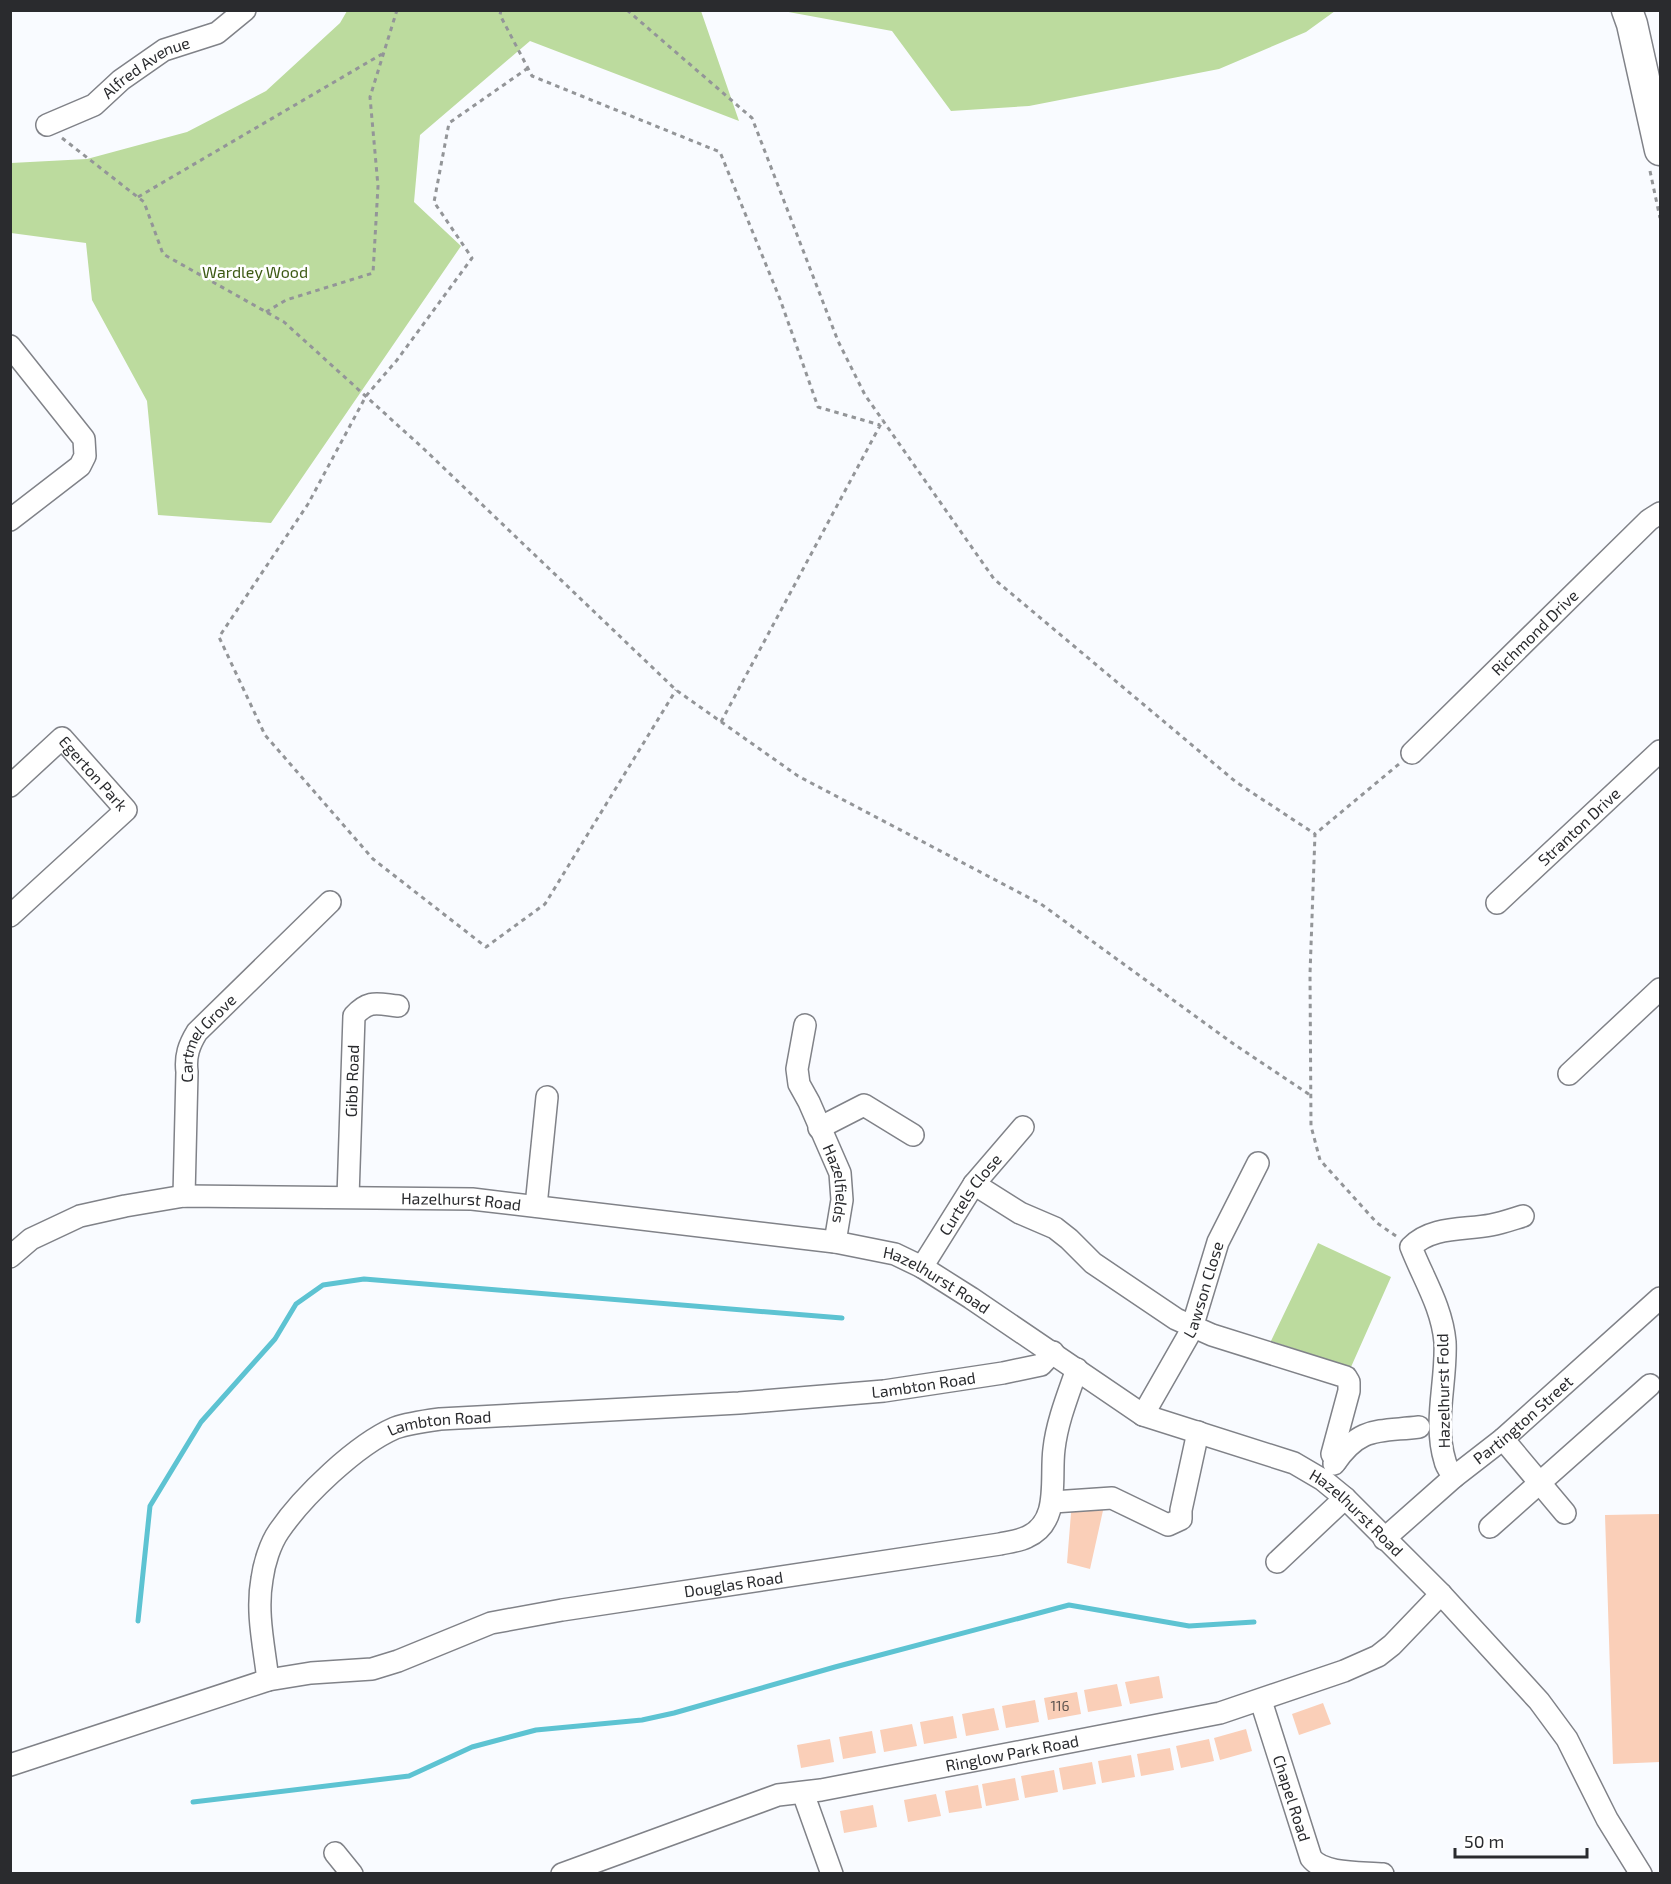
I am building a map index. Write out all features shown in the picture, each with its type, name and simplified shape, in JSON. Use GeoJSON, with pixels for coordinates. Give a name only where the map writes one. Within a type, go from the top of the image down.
{"type":"FeatureCollection","features":[{"type":"Feature","properties":{"kind":"highway"},"geometry":{"type":"LineString","coordinates":[[1627,10],[1660,150]]}},
{"type":"Feature","properties":{"kind":"street","name":"Alfred Avenue"},"geometry":{"type":"LineString","coordinates":[[47,125],[94,105],[121,80],[164,50],[217,33],[245,10]]}},
{"type":"Feature","properties":{"kind":"street"},"geometry":{"type":"LineString","coordinates":[[10,346],[84,439],[86,450],[80,466],[10,520]]}},
{"type":"Feature","properties":{"kind":"street","name":"Richmond Drive"},"geometry":{"type":"LineString","coordinates":[[1412,753],[1649,520],[1660,513]]}},
{"type":"Feature","properties":{"kind":"street","name":"Egerton Park"},"geometry":{"type":"LineString","coordinates":[[10,786],[62,738],[126,810],[14,905]]}},
{"type":"Feature","properties":{"kind":"street","name":"Stranton Drive"},"geometry":{"type":"LineString","coordinates":[[1497,903],[1660,751]]}},
{"type":"Feature","properties":{"kind":"street","name":"Cartmel Grove"},"geometry":{"type":"LineString","coordinates":[[184,1196],[188,1072],[186,1061],[192,1041],[197,1032],[309,912],[330,902]]}},
{"type":"Feature","properties":{"kind":"street"},"geometry":{"type":"LineString","coordinates":[[1569,1074],[1660,989]]}},
{"type":"Feature","properties":{"kind":"street","name":"Gibb Road"},"geometry":{"type":"LineString","coordinates":[[348,1197],[354,1016],[370,1003],[398,1005]]}},
{"type":"Feature","properties":{"kind":"street","name":"Hazelfields"},"geometry":{"type":"LineString","coordinates":[[805,1025],[797,1069],[799,1084],[837,1161],[840,1173],[842,1200],[835,1242]]}},
{"type":"Feature","properties":{"kind":"street"},"geometry":{"type":"LineString","coordinates":[[536,1206],[548,1097]]}},
{"type":"Feature","properties":{"kind":"street","name":"Hazelfields"},"geometry":{"type":"LineString","coordinates":[[819,1128],[864,1105],[913,1136]]}},
{"type":"Feature","properties":{"kind":"street","name":"Curtels Close"},"geometry":{"type":"LineString","coordinates":[[922,1267],[974,1184],[1023,1127]]}},
{"type":"Feature","properties":{"kind":"street","name":"Lawson Close"},"geometry":{"type":"LineString","coordinates":[[1143,1415],[1192,1326],[1218,1242],[1258,1163]]}},
{"type":"Feature","properties":{"kind":"street"},"geometry":{"type":"LineString","coordinates":[[974,1184],[1020,1214],[1055,1228],[1094,1263],[1176,1318],[1212,1335],[1346,1377],[1349,1382],[1349,1391],[1332,1454],[1336,1461]]}},
{"type":"Feature","properties":{"kind":"street","name":"Hazelhurst Road"},"geometry":{"type":"LineString","coordinates":[[10,1257],[31,1239],[80,1216],[184,1196],[472,1199],[835,1242],[895,1254],[922,1267],[1053,1352],[1143,1415],[1294,1463],[1323,1480],[1345,1498],[1441,1594],[1539,1701],[1567,1739],[1607,1819],[1641,1874]]}},
{"type":"Feature","properties":{"kind":"street"},"geometry":{"type":"LineString","coordinates":[[1411,1247],[1419,1238],[1429,1234],[1489,1233],[1523,1216]]}},
{"type":"Feature","properties":{"kind":"street","name":"Hazelhurst Fold"},"geometry":{"type":"LineString","coordinates":[[1411,1247],[1439,1311],[1445,1342],[1440,1408],[1445,1462],[1454,1477]]}},
{"type":"Feature","properties":{"kind":"street","name":"Partington Street"},"geometry":{"type":"LineString","coordinates":[[1384,1539],[1454,1477],[1503,1439],[1660,1298]]}},
{"type":"Feature","properties":{"kind":"street","name":"Lambton Road"},"geometry":{"type":"LineString","coordinates":[[268,1680],[260,1614],[262,1579],[268,1555],[278,1533],[294,1512],[334,1471],[373,1440],[396,1428],[440,1419],[739,1403],[884,1391],[1041,1365],[1053,1352]]}},
{"type":"Feature","properties":{"kind":"street","name":"Douglas Road"},"geometry":{"type":"LineString","coordinates":[[268,1680],[372,1669],[398,1661],[491,1623],[561,1610],[1015,1541],[1027,1537],[1038,1530],[1045,1521],[1053,1502],[1054,1449],[1064,1406],[1077,1369]]}},
{"type":"Feature","properties":{"kind":"street"},"geometry":{"type":"LineString","coordinates":[[1490,1527],[1650,1385]]}},
{"type":"Feature","properties":{"kind":"street"},"geometry":{"type":"LineString","coordinates":[[1323,1480],[1354,1439],[1367,1433],[1419,1427]]}},
{"type":"Feature","properties":{"kind":"street"},"geometry":{"type":"LineString","coordinates":[[1053,1502],[1112,1498],[1168,1525],[1181,1519],[1198,1432]]}},
{"type":"Feature","properties":{"kind":"street"},"geometry":{"type":"LineString","coordinates":[[1503,1439],[1565,1513]]}},
{"type":"Feature","properties":{"kind":"street"},"geometry":{"type":"LineString","coordinates":[[1277,1562],[1345,1498]]}},
{"type":"Feature","properties":{"kind":"street","name":"Ringlow Park Road"},"geometry":{"type":"LineString","coordinates":[[562,1874],[778,1795],[1220,1713],[1261,1701],[1378,1656],[1392,1645],[1441,1594]]}},
{"type":"Feature","properties":{"kind":"street"},"geometry":{"type":"LineString","coordinates":[[10,1765],[268,1680]]}},
{"type":"Feature","properties":{"kind":"street","name":"Chapel Road"},"geometry":{"type":"LineString","coordinates":[[1261,1701],[1311,1858],[1321,1866],[1330,1869],[1383,1874]]}},
{"type":"Feature","properties":{"kind":"street"},"geometry":{"type":"LineString","coordinates":[[803,1792],[832,1874]]}},
{"type":"Feature","properties":{"kind":"street"},"geometry":{"type":"LineString","coordinates":[[335,1853],[352,1874]]}},
{"type":"Feature","properties":{"kind":"path"},"geometry":{"type":"LineString","coordinates":[[266,312],[286,300],[373,273],[378,186],[370,97],[397,10]]}},
{"type":"Feature","properties":{"kind":"path"},"geometry":{"type":"LineString","coordinates":[[501,10],[500,15],[532,76],[720,152],[780,299],[818,407],[880,425]]}},
{"type":"Feature","properties":{"kind":"path"},"geometry":{"type":"LineString","coordinates":[[627,10],[752,118],[838,341],[865,394],[994,579],[1236,782],[1315,834]]}},
{"type":"Feature","properties":{"kind":"path"},"geometry":{"type":"LineString","coordinates":[[138,197],[383,53]]}},
{"type":"Feature","properties":{"kind":"path"},"geometry":{"type":"LineString","coordinates":[[528,68],[449,123],[434,202],[472,258],[397,360],[366,396],[308,504],[219,637],[265,735],[373,859],[486,947],[545,904],[676,690]]}},
{"type":"Feature","properties":{"kind":"path"},"geometry":{"type":"LineString","coordinates":[[47,125],[144,202],[163,254],[284,322],[425,450],[676,690],[798,776],[1041,904],[1235,1045],[1310,1095]]}},
{"type":"Feature","properties":{"kind":"path"},"geometry":{"type":"LineString","coordinates":[[721,722],[883,420]]}},
{"type":"Feature","properties":{"kind":"path"},"geometry":{"type":"LineString","coordinates":[[1411,1247],[1377,1223],[1320,1161],[1311,1126],[1310,974],[1315,834],[1412,753]]}},
{"type":"Feature","properties":{"kind":"green space","name":"Wardley Wood"},"geometry":{"type":"Polygon","coordinates":[[[347,11],[701,11],[739,121],[530,41],[420,135],[414,202],[461,246],[271,523],[158,515],[147,401],[92,300],[86,243],[11,233],[11,163],[87,159],[187,132],[266,91],[340,23],[347,11]]]}},
{"type":"Feature","properties":{"kind":"green space"},"geometry":{"type":"Polygon","coordinates":[[[783,11],[1335,11],[1306,32],[1219,69],[1029,106],[951,111],[892,31],[783,11]]]}},
{"type":"Feature","properties":{"kind":"green space"},"geometry":{"type":"Polygon","coordinates":[[[1318,1243],[1391,1277],[1351,1367],[1271,1341],[1318,1243]]]}},
{"type":"Feature","properties":{"kind":"building"},"geometry":{"type":"Polygon","coordinates":[[[1072,1501],[1104,1506],[1090,1569],[1067,1563],[1072,1501]]]}},
{"type":"Feature","properties":{"kind":"building"},"geometry":{"type":"Polygon","coordinates":[[[1660,1514],[1660,1762],[1613,1764],[1605,1515],[1660,1514]]]}},
{"type":"Feature","properties":{"kind":"building"},"geometry":{"type":"Polygon","coordinates":[[[1159,1676],[1163,1698],[1130,1704],[1125,1682],[1159,1676]]]}},
{"type":"Feature","properties":{"kind":"building"},"geometry":{"type":"Polygon","coordinates":[[[1117,1684],[1122,1706],[1088,1712],[1084,1690],[1117,1684]]]}},
{"type":"Feature","properties":{"kind":"building"},"geometry":{"type":"Polygon","coordinates":[[[1077,1692],[1081,1714],[1048,1720],[1044,1698],[1077,1692]]]}},
{"type":"Feature","properties":{"kind":"building"},"geometry":{"type":"Polygon","coordinates":[[[1035,1700],[1039,1722],[1006,1728],[1002,1706],[1035,1700]]]}},
{"type":"Feature","properties":{"kind":"building"},"geometry":{"type":"Polygon","coordinates":[[[1323,1703],[1331,1724],[1299,1735],[1292,1714],[1323,1703]]]}},
{"type":"Feature","properties":{"kind":"building"},"geometry":{"type":"Polygon","coordinates":[[[994,1708],[999,1730],[966,1736],[962,1714],[994,1708]]]}},
{"type":"Feature","properties":{"kind":"building"},"geometry":{"type":"Polygon","coordinates":[[[953,1716],[957,1738],[924,1744],[920,1722],[953,1716]]]}},
{"type":"Feature","properties":{"kind":"building"},"geometry":{"type":"Polygon","coordinates":[[[912,1724],[917,1746],[884,1752],[880,1730],[912,1724]]]}},
{"type":"Feature","properties":{"kind":"building"},"geometry":{"type":"Polygon","coordinates":[[[1246,1729],[1252,1751],[1220,1760],[1214,1738],[1246,1729]]]}},
{"type":"Feature","properties":{"kind":"building"},"geometry":{"type":"Polygon","coordinates":[[[872,1731],[876,1753],[843,1759],[839,1737],[872,1731]]]}},
{"type":"Feature","properties":{"kind":"building"},"geometry":{"type":"Polygon","coordinates":[[[830,1739],[834,1762],[801,1768],[797,1745],[830,1739]]]}},
{"type":"Feature","properties":{"kind":"building"},"geometry":{"type":"Polygon","coordinates":[[[1209,1739],[1214,1761],[1181,1768],[1176,1746],[1209,1739]]]}},
{"type":"Feature","properties":{"kind":"building"},"geometry":{"type":"Polygon","coordinates":[[[1170,1748],[1174,1770],[1141,1776],[1137,1754],[1170,1748]]]}},
{"type":"Feature","properties":{"kind":"building"},"geometry":{"type":"Polygon","coordinates":[[[1131,1755],[1135,1777],[1102,1783],[1098,1761],[1131,1755]]]}},
{"type":"Feature","properties":{"kind":"building"},"geometry":{"type":"Polygon","coordinates":[[[1092,1762],[1096,1784],[1063,1790],[1059,1768],[1092,1762]]]}},
{"type":"Feature","properties":{"kind":"building"},"geometry":{"type":"Polygon","coordinates":[[[1054,1770],[1058,1792],[1025,1798],[1021,1776],[1054,1770]]]}},
{"type":"Feature","properties":{"kind":"building"},"geometry":{"type":"Polygon","coordinates":[[[1015,1778],[1019,1800],[986,1806],[982,1784],[1015,1778]]]}},
{"type":"Feature","properties":{"kind":"building"},"geometry":{"type":"Polygon","coordinates":[[[978,1785],[982,1808],[949,1813],[945,1791],[978,1785]]]}},
{"type":"Feature","properties":{"kind":"building"},"geometry":{"type":"Polygon","coordinates":[[[936,1794],[941,1816],[908,1822],[904,1800],[936,1794]]]}},
{"type":"Feature","properties":{"kind":"building"},"geometry":{"type":"Polygon","coordinates":[[[873,1805],[877,1827],[844,1833],[840,1811],[873,1805]]]}},
{"type":"Feature","properties":{"kind":"waterway"},"geometry":{"type":"LineString","coordinates":[[138,1621],[150,1506],[201,1422],[275,1339],[296,1304],[323,1285],[364,1279],[842,1318]]}},
{"type":"Feature","properties":{"kind":"waterway"},"geometry":{"type":"LineString","coordinates":[[193,1802],[409,1776],[472,1747],[536,1730],[642,1720],[674,1713],[835,1667],[1069,1605],[1189,1626],[1254,1622]]}}]}
